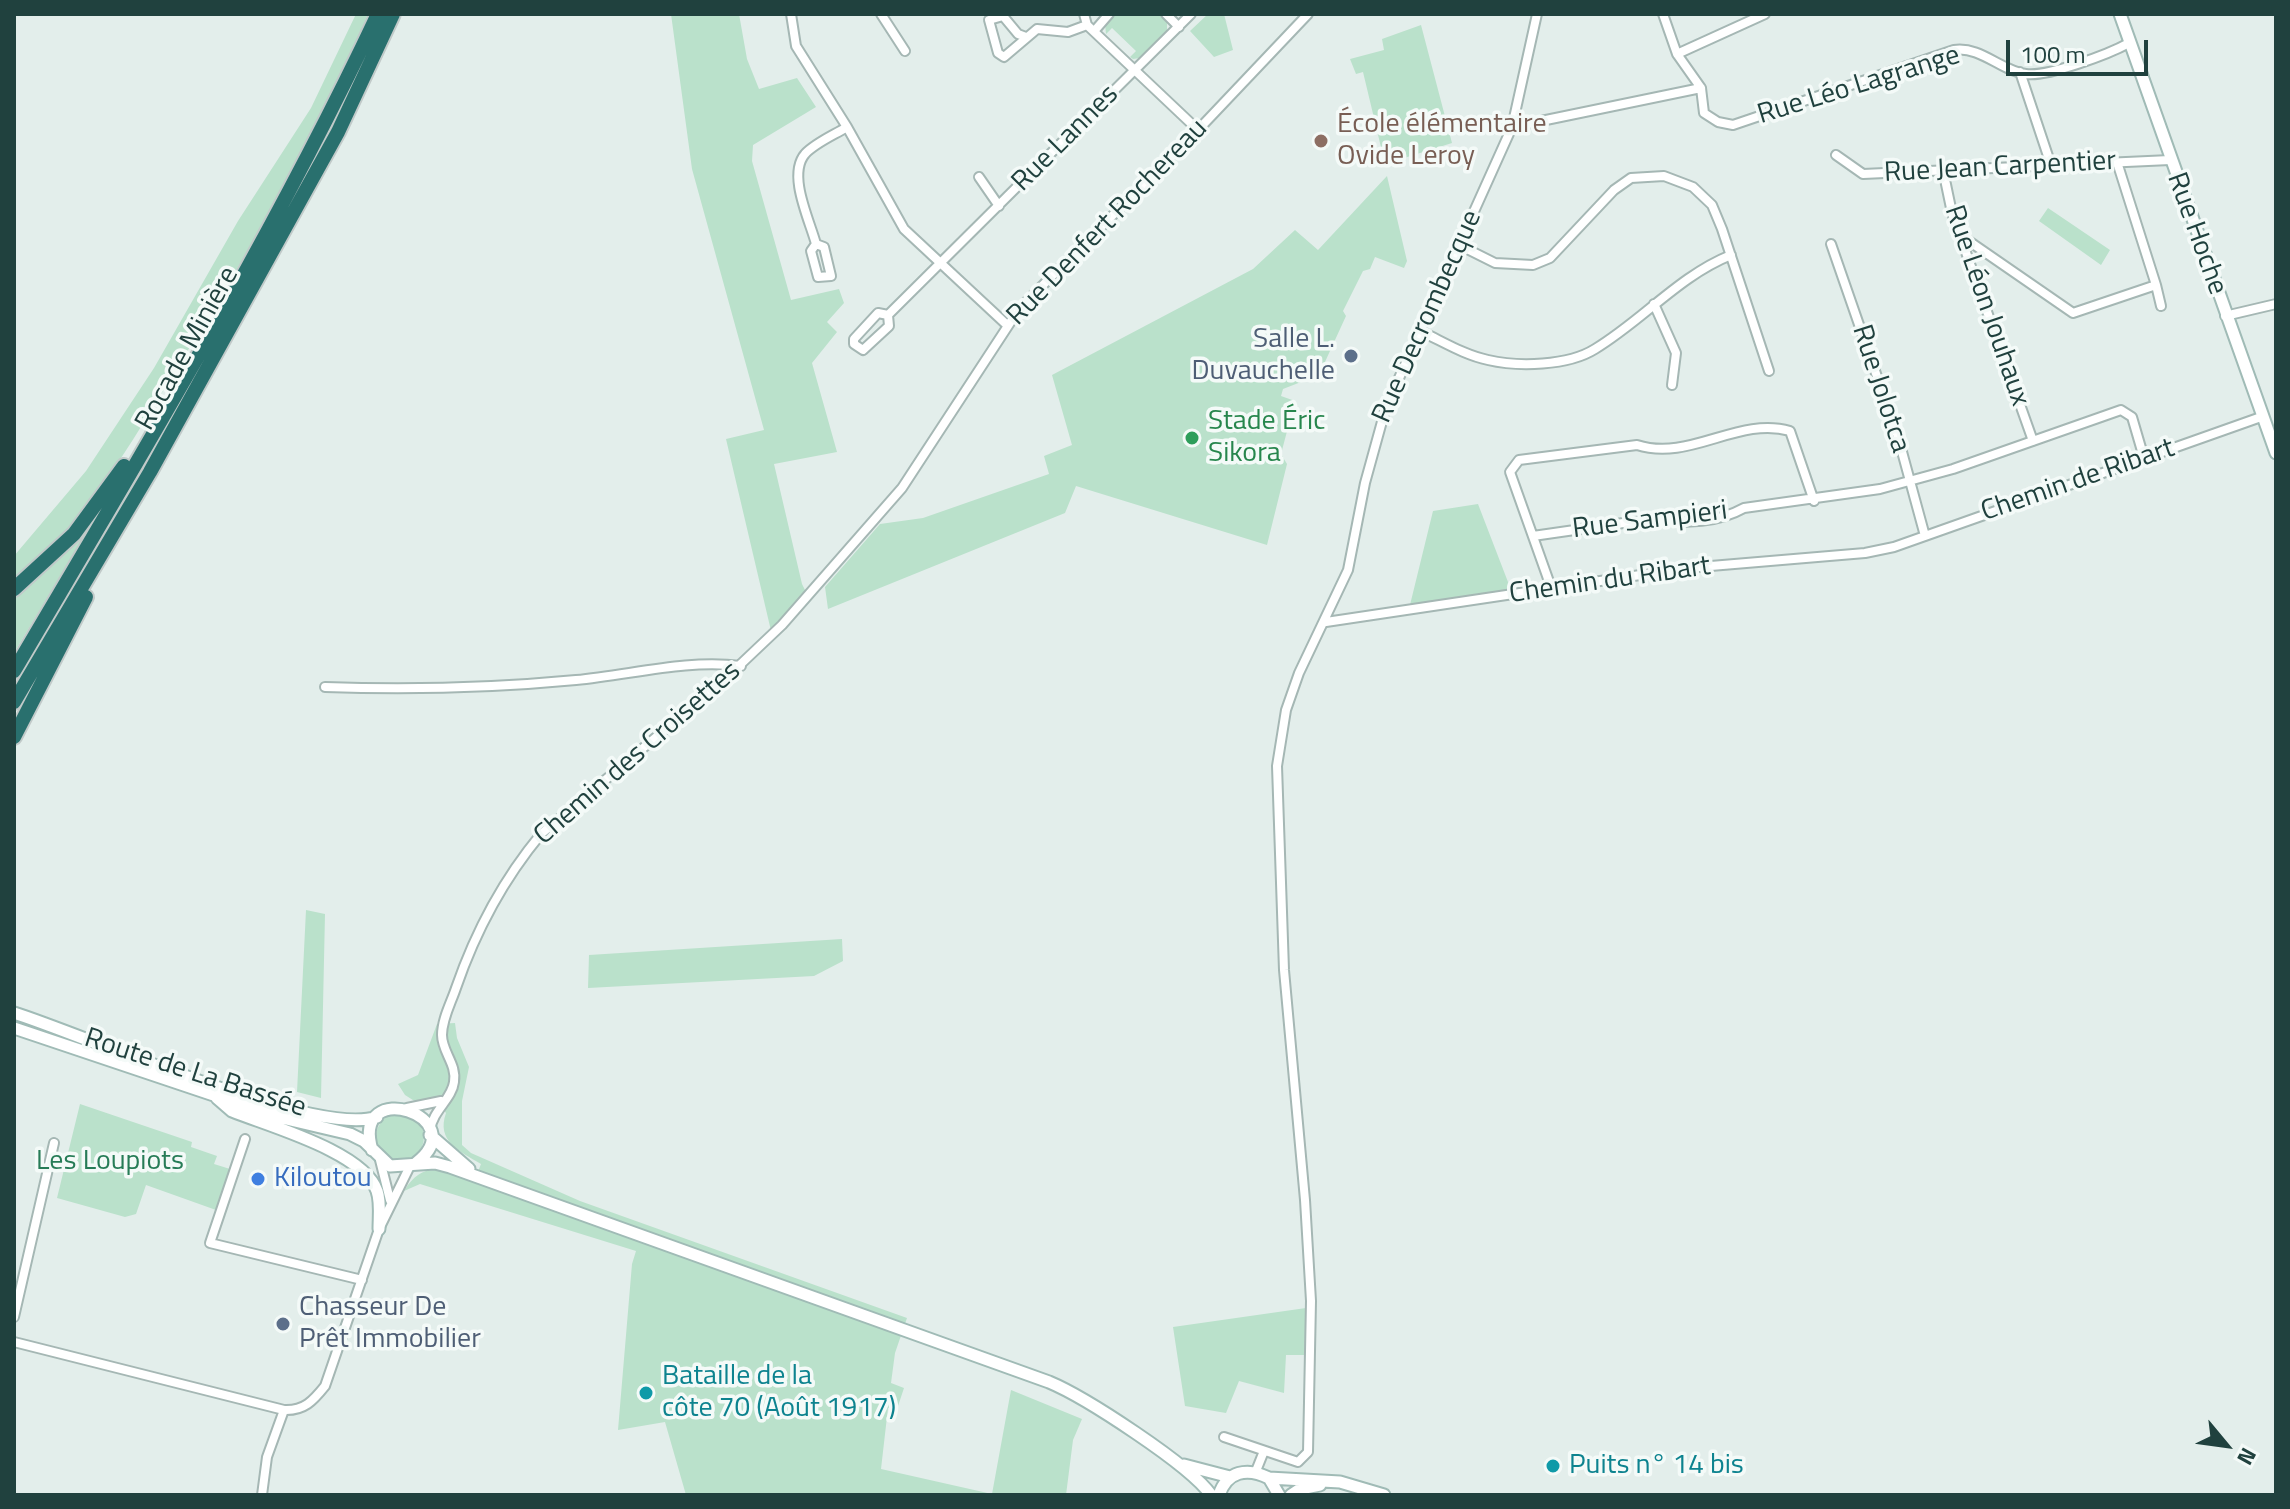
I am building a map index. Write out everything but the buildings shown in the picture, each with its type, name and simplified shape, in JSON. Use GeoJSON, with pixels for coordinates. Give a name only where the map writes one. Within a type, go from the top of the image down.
{"type":"FeatureCollection","features":[{"type":"Feature","properties":{"kind":"highway","name":"Rocade Minière"},"geometry":{"type":"LineString","coordinates":[[14,671],[170,406],[290,191],[378,14]]}},
{"type":"Feature","properties":{"kind":"highway","name":"Rocade Minière"},"geometry":{"type":"LineString","coordinates":[[14,702],[150,472],[338,132],[393,14]]}},
{"type":"Feature","properties":{"kind":"highway"},"geometry":{"type":"LineString","coordinates":[[14,589],[52,557],[83,523],[170,406]]}},
{"type":"Feature","properties":{"kind":"highway"},"geometry":{"type":"LineString","coordinates":[[14,737],[150,472]]}},
{"type":"Feature","properties":{"kind":"main road","name":"Rue Hoche"},"geometry":{"type":"LineString","coordinates":[[2120,14],[2276,453]]}},
{"type":"Feature","properties":{"kind":"main road","name":"Route de La Bassée"},"geometry":{"type":"LineString","coordinates":[[14,1013],[285,1109],[350,1122],[377,1117]]}},
{"type":"Feature","properties":{"kind":"main road","name":"Route de La Bassée"},"geometry":{"type":"LineString","coordinates":[[14,1028],[282,1118],[350,1134],[376,1155]]}},
{"type":"Feature","properties":{"kind":"main road"},"geometry":{"type":"LineString","coordinates":[[213,1095],[232,1111],[352,1160],[369,1176],[377,1190],[379,1229]]}},
{"type":"Feature","properties":{"kind":"main road"},"geometry":{"type":"LineString","coordinates":[[482,1178],[446,1152],[430,1133],[422,1116],[407,1108],[391,1108],[377,1117],[370,1133],[376,1155],[394,1167],[435,1163],[482,1178],[1049,1382],[1087,1400],[1172,1460],[1211,1495]]}},
{"type":"Feature","properties":{"kind":"main road"},"geometry":{"type":"LineString","coordinates":[[412,1165],[425,1155],[430,1133]]}},
{"type":"Feature","properties":{"kind":"main road"},"geometry":{"type":"LineString","coordinates":[[1172,1460],[1230,1477],[1256,1471],[1269,1478],[1340,1482],[1384,1495]]}},
{"type":"Feature","properties":{"kind":"main road"},"geometry":{"type":"LineString","coordinates":[[1219,1495],[1230,1477]]}},
{"type":"Feature","properties":{"kind":"main road"},"geometry":{"type":"LineString","coordinates":[[1269,1478],[1279,1495]]}},
{"type":"Feature","properties":{"kind":"main road"},"geometry":{"type":"LineString","coordinates":[[1291,1495],[1300,1489],[1340,1482]]}},
{"type":"Feature","properties":{"kind":"street"},"geometry":{"type":"LineString","coordinates":[[791,14],[796,46],[847,127],[904,229],[1007,325]]}},
{"type":"Feature","properties":{"kind":"street"},"geometry":{"type":"LineString","coordinates":[[881,14],[905,51]]}},
{"type":"Feature","properties":{"kind":"street"},"geometry":{"type":"LineString","coordinates":[[1084,14],[1092,27],[1198,130]]}},
{"type":"Feature","properties":{"kind":"street"},"geometry":{"type":"LineString","coordinates":[[1026,37],[1018,34],[1003,16],[989,20],[1002,56],[1008,56],[1037,29],[1068,32],[1092,27],[1109,14]]}},
{"type":"Feature","properties":{"kind":"street"},"geometry":{"type":"LineString","coordinates":[[1166,14],[1179,27]]}},
{"type":"Feature","properties":{"kind":"street","name":"Rue Lannes"},"geometry":{"type":"LineString","coordinates":[[888,315],[1191,14]]}},
{"type":"Feature","properties":{"kind":"street","name":"Rue Denfert Rochereau"},"geometry":{"type":"LineString","coordinates":[[902,488],[1007,325],[1036,290],[1198,130],[1308,14]]}},
{"type":"Feature","properties":{"kind":"street","name":"Rue Decrombecque"},"geometry":{"type":"LineString","coordinates":[[1264,1451],[1298,1462],[1306,1458],[1311,1359],[1305,1200],[1284,970],[1277,766],[1286,710],[1299,673],[1326,622],[1355,545],[1377,435],[1512,127],[1537,14]]}},
{"type":"Feature","properties":{"kind":"street"},"geometry":{"type":"LineString","coordinates":[[1512,127],[1701,88],[1677,54],[1663,14]]}},
{"type":"Feature","properties":{"kind":"street"},"geometry":{"type":"LineString","coordinates":[[1677,54],[1750,17],[1765,14]]}},
{"type":"Feature","properties":{"kind":"street"},"geometry":{"type":"LineString","coordinates":[[2051,165],[2020,72],[2045,72],[2129,43]]}},
{"type":"Feature","properties":{"kind":"street","name":"Rue Léo Lagrange"},"geometry":{"type":"LineString","coordinates":[[1701,88],[1704,113],[1718,122],[1733,125],[1954,50],[1973,51],[2020,72]]}},
{"type":"Feature","properties":{"kind":"street"},"geometry":{"type":"LineString","coordinates":[[816,244],[798,179],[799,164],[806,152],[847,127]]}},
{"type":"Feature","properties":{"kind":"street","name":"Rue Jean Carpentier"},"geometry":{"type":"LineString","coordinates":[[1836,155],[1863,174],[2170,160]]}},
{"type":"Feature","properties":{"kind":"street"},"geometry":{"type":"LineString","coordinates":[[2117,162],[2161,306]]}},
{"type":"Feature","properties":{"kind":"street","name":"Rue Léon Jouhaux"},"geometry":{"type":"LineString","coordinates":[[1943,170],[1960,235],[2033,441]]}},
{"type":"Feature","properties":{"kind":"street"},"geometry":{"type":"LineString","coordinates":[[1459,245],[1495,263],[1533,265],[1550,258],[1614,190],[1631,178],[1664,176],[1693,187],[1712,205],[1769,371]]}},
{"type":"Feature","properties":{"kind":"street"},"geometry":{"type":"LineString","coordinates":[[979,177],[999,206]]}},
{"type":"Feature","properties":{"kind":"street"},"geometry":{"type":"LineString","coordinates":[[1960,235],[2073,313],[2156,285]]}},
{"type":"Feature","properties":{"kind":"street","name":"Rue Jolotca"},"geometry":{"type":"LineString","coordinates":[[1831,244],[1898,437],[1925,536]]}},
{"type":"Feature","properties":{"kind":"street"},"geometry":{"type":"LineString","coordinates":[[1420,331],[1486,360],[1514,365],[1573,358],[1594,350],[1686,279],[1731,255]]}},
{"type":"Feature","properties":{"kind":"street"},"geometry":{"type":"LineString","coordinates":[[1654,304],[1676,353],[1672,385]]}},
{"type":"Feature","properties":{"kind":"street"},"geometry":{"type":"LineString","coordinates":[[2225,316],[2276,304]]}},
{"type":"Feature","properties":{"kind":"street"},"geometry":{"type":"LineString","coordinates":[[878,313],[888,315],[889,326],[868,349],[863,350],[854,344],[854,339],[878,313]]}},
{"type":"Feature","properties":{"kind":"street","name":"Rue Sampieri"},"geometry":{"type":"LineString","coordinates":[[1533,536],[1658,518],[1676,523],[1728,517],[1744,508],[1814,501],[1908,481],[2121,410],[2132,417],[2144,458]]}},
{"type":"Feature","properties":{"kind":"street","name":"Chemin de Ribart"},"geometry":{"type":"LineString","coordinates":[[1894,547],[2261,417]]}},
{"type":"Feature","properties":{"kind":"street","name":"Rue Sampieri"},"geometry":{"type":"LineString","coordinates":[[1552,590],[1510,472],[1519,460],[1637,445],[1654,450],[1699,446],[1721,435],[1776,427],[1790,431],[1814,501]]}},
{"type":"Feature","properties":{"kind":"street","name":"Chemin des Croisettes"},"geometry":{"type":"LineString","coordinates":[[430,1133],[434,1113],[454,1083],[454,1070],[442,1039],[445,1019],[471,943],[518,862],[541,834],[741,666],[818,586],[902,488]]}},
{"type":"Feature","properties":{"kind":"street","name":"Chemin du Ribart"},"geometry":{"type":"LineString","coordinates":[[1326,622],[1687,568],[1865,553],[1894,547]]}},
{"type":"Feature","properties":{"kind":"street"},"geometry":{"type":"LineString","coordinates":[[325,687],[488,688],[629,674],[693,664],[741,666]]}},
{"type":"Feature","properties":{"kind":"street"},"geometry":{"type":"LineString","coordinates":[[407,1108],[442,1101]]}},
{"type":"Feature","properties":{"kind":"street"},"geometry":{"type":"LineString","coordinates":[[245,1139],[210,1243],[362,1280]]}},
{"type":"Feature","properties":{"kind":"street"},"geometry":{"type":"LineString","coordinates":[[14,1317],[54,1143]]}},
{"type":"Feature","properties":{"kind":"street"},"geometry":{"type":"LineString","coordinates":[[376,1155],[391,1201]]}},
{"type":"Feature","properties":{"kind":"street"},"geometry":{"type":"LineString","coordinates":[[14,1342],[270,1409],[294,1410],[311,1403],[325,1386],[379,1229],[412,1165]]}},
{"type":"Feature","properties":{"kind":"street"},"geometry":{"type":"LineString","coordinates":[[262,1495],[267,1457],[284,1410]]}},
{"type":"Feature","properties":{"kind":"street"},"geometry":{"type":"LineString","coordinates":[[1224,1437],[1264,1451],[1256,1471]]}},
{"type":"Feature","properties":{"kind":"green space"},"geometry":{"type":"Polygon","coordinates":[[[356,14],[368,14],[326,105],[279,195],[203,325],[142,425],[85,508],[40,557],[14,578],[14,556],[86,471],[154,368],[238,221],[311,108],[356,14]]]}},
{"type":"Feature","properties":{"kind":"green space"},"geometry":{"type":"Polygon","coordinates":[[[671,14],[739,14],[747,59],[759,89],[797,78],[816,107],[753,145],[752,161],[791,300],[839,289],[844,303],[827,322],[837,332],[812,363],[837,452],[774,464],[802,584],[808,596],[772,635],[726,439],[764,430],[692,169],[671,14]]]}},
{"type":"Feature","properties":{"kind":"green space"},"geometry":{"type":"Polygon","coordinates":[[[1116,14],[1159,14],[1167,22],[1167,31],[1140,58],[1133,59],[1130,57],[1136,51],[1112,28],[1106,34],[1105,24],[1116,14]]]}},
{"type":"Feature","properties":{"kind":"green space"},"geometry":{"type":"Polygon","coordinates":[[[1208,14],[1224,14],[1233,50],[1214,57],[1190,31],[1208,14]]]}},
{"type":"Feature","properties":{"kind":"green space"},"geometry":{"type":"Polygon","coordinates":[[[1421,25],[1452,143],[1385,164],[1363,72],[1356,74],[1350,59],[1384,50],[1382,39],[1421,25]]]}},
{"type":"Feature","properties":{"kind":"green space"},"geometry":{"type":"Polygon","coordinates":[[[1387,176],[1407,261],[1404,268],[1375,257],[1370,269],[1363,271],[1343,311],[1346,316],[1319,375],[1283,389],[1281,396],[1295,401],[1281,454],[1287,464],[1267,545],[1076,486],[1065,513],[828,609],[825,587],[880,524],[923,518],[1049,474],[1044,456],[1072,445],[1052,375],[1253,269],[1295,230],[1318,250],[1387,176]]]}},
{"type":"Feature","properties":{"kind":"green space"},"geometry":{"type":"Polygon","coordinates":[[[2048,208],[2110,250],[2101,265],[2039,221],[2048,208]]]}},
{"type":"Feature","properties":{"kind":"green space"},"geometry":{"type":"Polygon","coordinates":[[[1478,504],[1513,595],[1409,609],[1433,511],[1478,504]]]}},
{"type":"Feature","properties":{"kind":"green space"},"geometry":{"type":"Polygon","coordinates":[[[81,533],[84,536],[14,653],[14,596],[81,533]]]}},
{"type":"Feature","properties":{"kind":"green space"},"geometry":{"type":"Polygon","coordinates":[[[306,910],[325,914],[321,1098],[297,1092],[306,910]]]}},
{"type":"Feature","properties":{"kind":"green space"},"geometry":{"type":"Polygon","coordinates":[[[842,939],[843,961],[814,976],[588,988],[589,955],[842,939]]]}},
{"type":"Feature","properties":{"kind":"green space"},"geometry":{"type":"Polygon","coordinates":[[[455,1023],[457,1038],[469,1067],[462,1101],[462,1145],[471,1153],[580,1201],[907,1318],[895,1353],[891,1383],[904,1388],[897,1409],[888,1408],[881,1469],[992,1494],[1011,1390],[1082,1419],[1073,1440],[1066,1495],[686,1495],[665,1422],[618,1430],[632,1264],[636,1251],[420,1184],[404,1191],[419,1174],[427,1171],[444,1171],[474,1182],[481,1164],[458,1150],[447,1138],[444,1131],[446,1113],[433,1097],[416,1102],[405,1095],[398,1084],[418,1075],[437,1024],[455,1023]]]}},
{"type":"Feature","properties":{"kind":"green space","name":"Les Loupiots"},"geometry":{"type":"Polygon","coordinates":[[[80,1104],[192,1142],[191,1147],[217,1156],[214,1164],[230,1169],[216,1210],[146,1185],[136,1214],[125,1217],[57,1198],[80,1104]]]}},
{"type":"Feature","properties":{"kind":"green space"},"geometry":{"type":"Polygon","coordinates":[[[400,1113],[409,1114],[417,1120],[423,1128],[423,1146],[417,1154],[409,1160],[400,1161],[391,1160],[383,1154],[377,1146],[376,1137],[377,1128],[383,1120],[391,1114],[400,1113]]]}},
{"type":"Feature","properties":{"kind":"green space"},"geometry":{"type":"Polygon","coordinates":[[[1306,1308],[1307,1355],[1286,1355],[1284,1393],[1239,1381],[1226,1413],[1185,1406],[1173,1327],[1306,1308]]]}},
{"type":"Feature","properties":{"kind":"place","name":"École élémentaire Ovide Leroy"},"geometry":{"type":"Point","coordinates":[1321,141]}},
{"type":"Feature","properties":{"kind":"place","name":"Salle L. Duvauchelle"},"geometry":{"type":"Point","coordinates":[1351,356]}},
{"type":"Feature","properties":{"kind":"place","name":"Stade Éric Sikora"},"geometry":{"type":"Point","coordinates":[1192,438]}},
{"type":"Feature","properties":{"kind":"place","name":"Kiloutou"},"geometry":{"type":"Point","coordinates":[258,1179]}},
{"type":"Feature","properties":{"kind":"place","name":"Chasseur De Prêt Immobilier"},"geometry":{"type":"Point","coordinates":[283,1324]}},
{"type":"Feature","properties":{"kind":"place","name":"Bataille de la côte 70 (Août 1917)"},"geometry":{"type":"Point","coordinates":[646,1393]}},
{"type":"Feature","properties":{"kind":"place","name":"Puits n° 14 bis"},"geometry":{"type":"Point","coordinates":[1553,1466]}}]}
